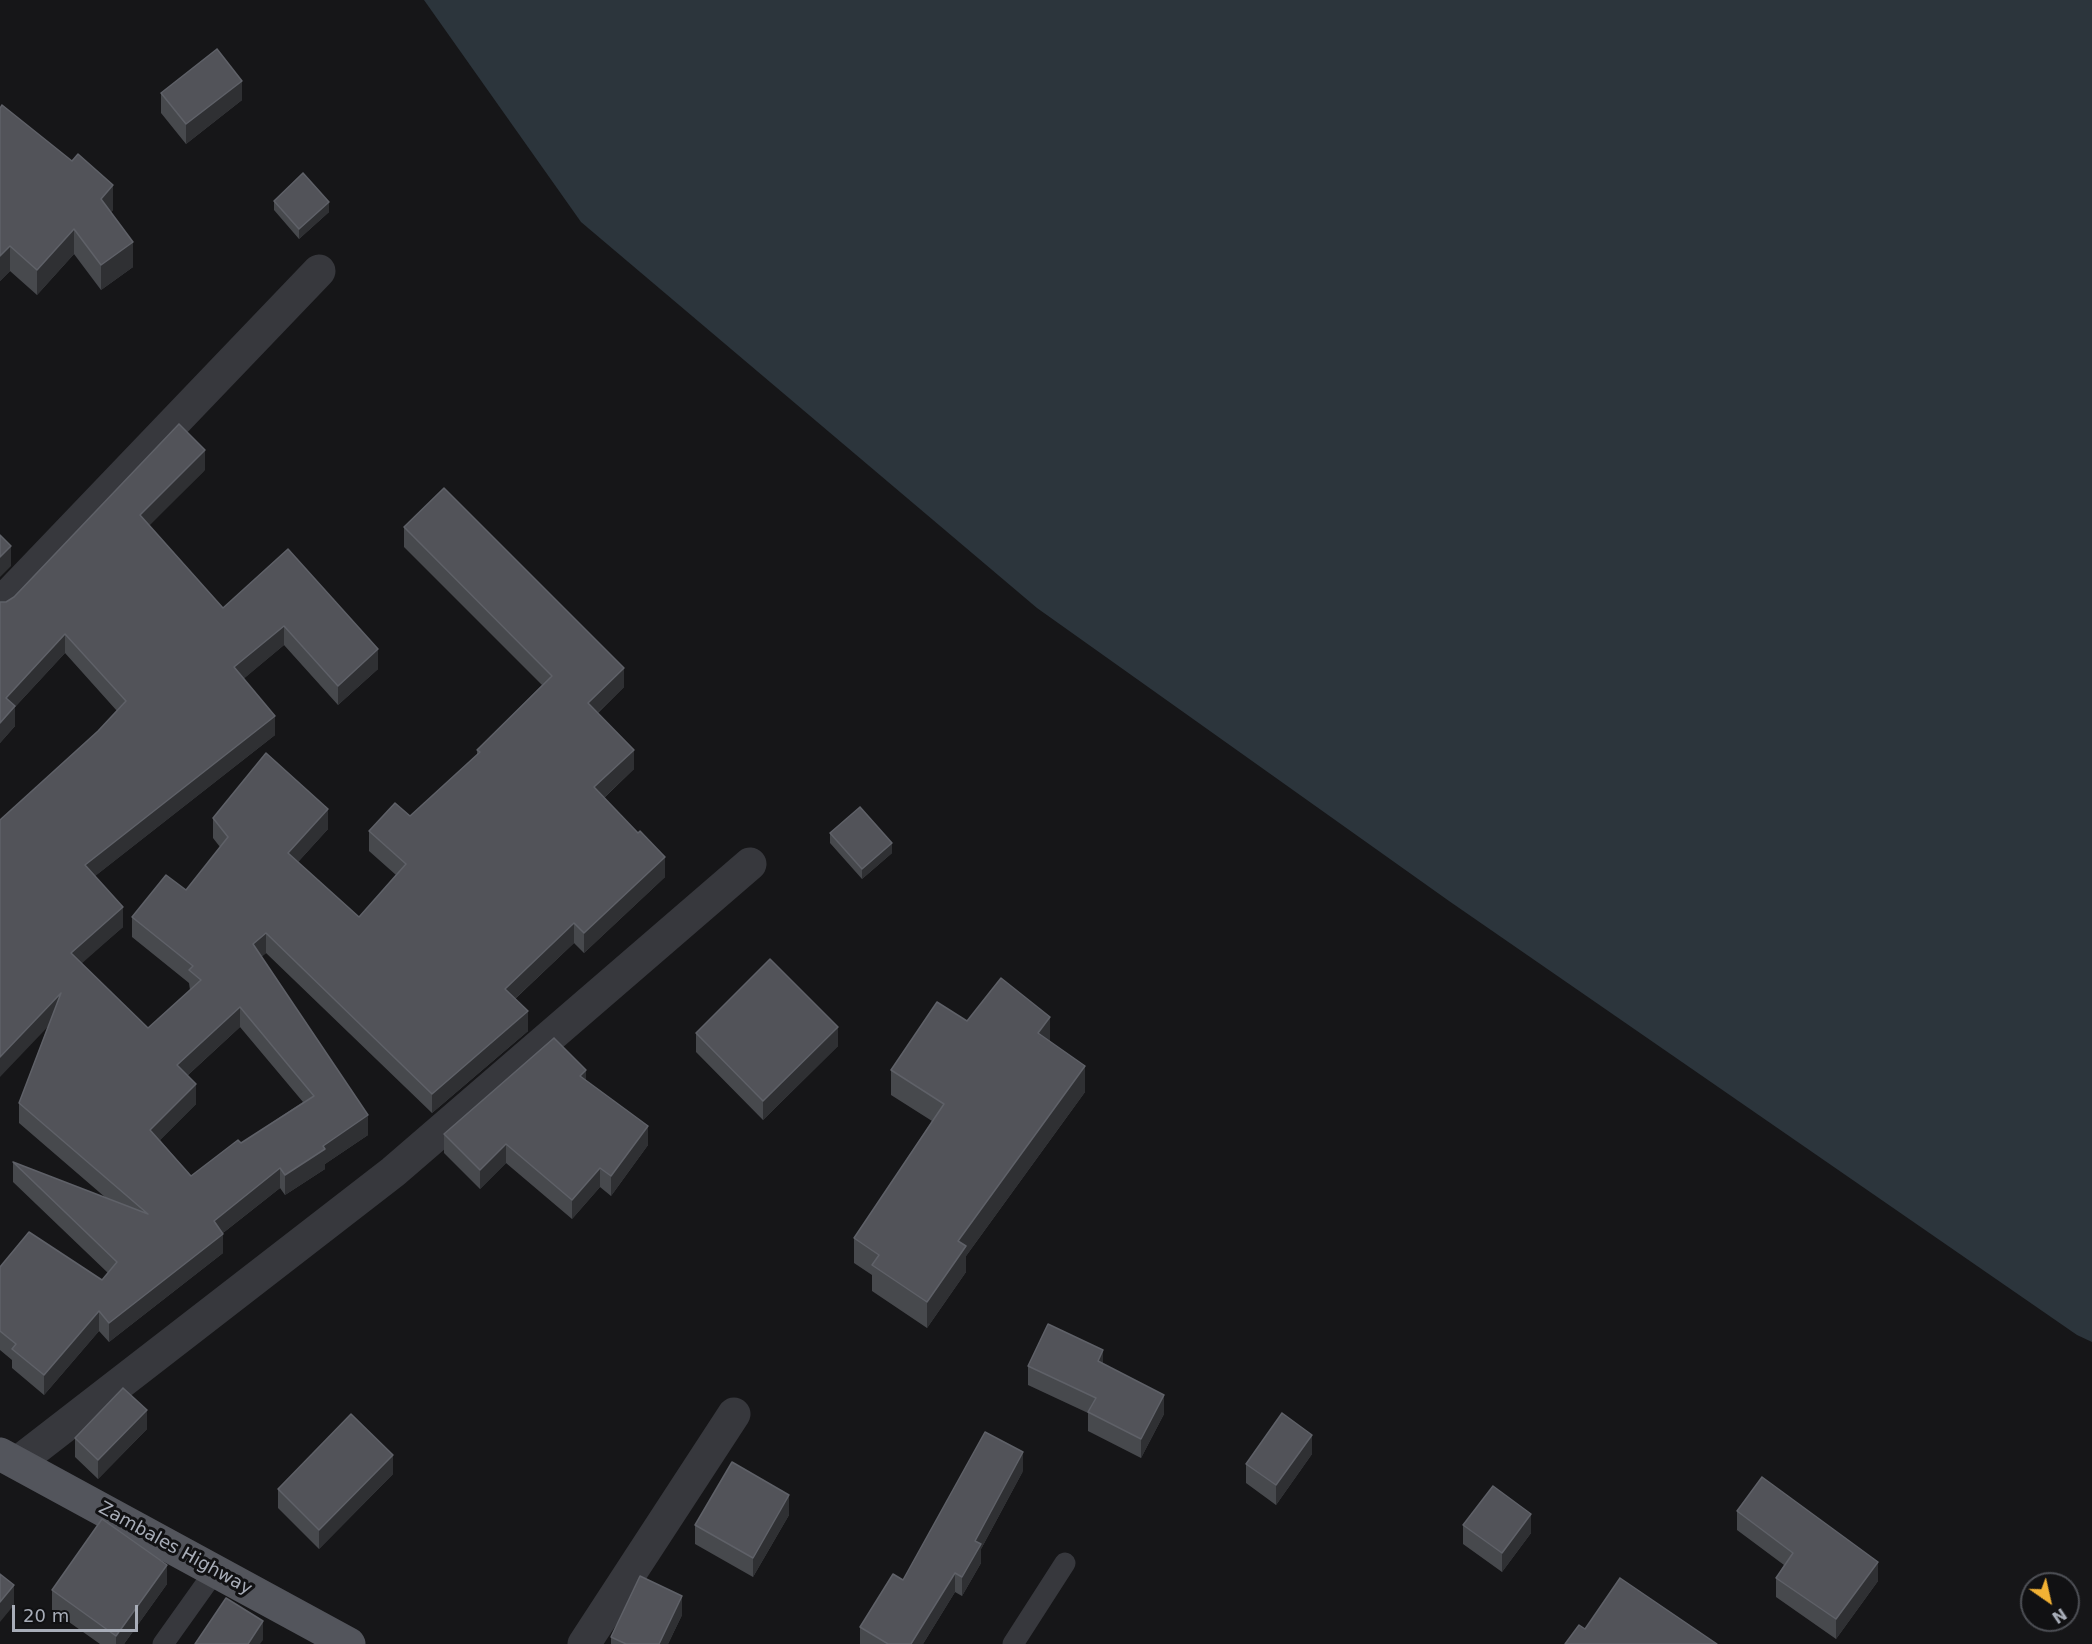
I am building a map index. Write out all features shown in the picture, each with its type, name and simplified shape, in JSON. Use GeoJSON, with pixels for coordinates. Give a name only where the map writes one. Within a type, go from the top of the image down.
{"type":"FeatureCollection","features":[{"type":"Feature","properties":{"kind":"main road","name":"Zambales Highway"},"geometry":{"type":"LineString","coordinates":[[9,1458],[349,1644]]}},
{"type":"Feature","properties":{"kind":"street"},"geometry":{"type":"LineString","coordinates":[[0,604],[319,271]]}},
{"type":"Feature","properties":{"kind":"street"},"geometry":{"type":"LineString","coordinates":[[9,1458],[393,1172],[750,864]]}},
{"type":"Feature","properties":{"kind":"street"},"geometry":{"type":"LineString","coordinates":[[584,1644],[734,1414]]}},
{"type":"Feature","properties":{"kind":"lane"},"geometry":{"type":"LineString","coordinates":[[1013,1644],[1065,1563]]}},
{"type":"Feature","properties":{"kind":"lane"},"geometry":{"type":"LineString","coordinates":[[163,1644],[215,1571]]}},
{"type":"Feature","properties":{"kind":"shaded area"},"geometry":{"type":"Polygon","coordinates":[[[424,0],[2092,0],[2092,1342],[2077,1335],[1449,901],[1037,608],[581,222],[424,0]]]}},
{"type":"Feature","properties":{"kind":"building"},"geometry":{"type":"Polygon","coordinates":[[[217,49],[242,81],[186,124],[161,93],[217,49]]]}},
{"type":"Feature","properties":{"kind":"building"},"geometry":{"type":"Polygon","coordinates":[[[2,105],[72,161],[78,154],[113,185],[101,199],[133,242],[101,265],[74,229],[37,270],[10,246],[0,256],[0,108],[2,105]]]}},
{"type":"Feature","properties":{"kind":"building"},"geometry":{"type":"Polygon","coordinates":[[[303,173],[329,202],[299,229],[274,201],[303,173]]]}},
{"type":"Feature","properties":{"kind":"building"},"geometry":{"type":"Polygon","coordinates":[[[179,424],[205,450],[140,515],[223,608],[288,549],[378,649],[338,686],[284,626],[234,667],[275,716],[85,865],[123,907],[71,953],[148,1028],[201,980],[189,970],[193,966],[132,917],[166,875],[186,890],[228,837],[213,818],[266,753],[328,809],[288,853],[359,917],[406,864],[369,831],[395,803],[410,816],[480,752],[477,750],[552,676],[404,527],[444,488],[624,668],[588,703],[634,750],[594,787],[638,833],[640,831],[665,857],[584,933],[574,923],[505,989],[528,1011],[432,1094],[266,933],[253,944],[368,1115],[323,1146],[325,1149],[285,1175],[280,1168],[214,1221],[223,1234],[109,1323],[99,1311],[44,1375],[12,1349],[16,1344],[0,1331],[0,1267],[29,1232],[102,1280],[117,1262],[13,1162],[148,1214],[19,1103],[61,993],[0,1057],[0,820],[98,731],[126,701],[65,634],[6,698],[15,706],[0,723],[0,602],[6,602],[14,597],[179,424]],[[240,1007],[177,1065],[196,1084],[150,1130],[191,1176],[238,1140],[241,1143],[314,1096],[240,1007]]]}},
{"type":"Feature","properties":{"kind":"building"},"geometry":{"type":"Polygon","coordinates":[[[0,535],[11,546],[0,557],[0,535]]]}},
{"type":"Feature","properties":{"kind":"building"},"geometry":{"type":"Polygon","coordinates":[[[860,807],[892,843],[862,869],[830,833],[860,807]]]}},
{"type":"Feature","properties":{"kind":"building"},"geometry":{"type":"Polygon","coordinates":[[[770,959],[838,1027],[763,1101],[696,1033],[770,959]]]}},
{"type":"Feature","properties":{"kind":"building"},"geometry":{"type":"Polygon","coordinates":[[[1001,978],[1050,1017],[1038,1033],[1085,1066],[958,1241],[966,1246],[927,1302],[872,1265],[879,1255],[854,1238],[944,1104],[891,1070],[937,1002],[967,1021],[1001,978]]]}},
{"type":"Feature","properties":{"kind":"building"},"geometry":{"type":"Polygon","coordinates":[[[554,1038],[586,1070],[580,1076],[648,1126],[611,1176],[600,1168],[572,1200],[506,1144],[480,1170],[444,1134],[554,1038]]]}},
{"type":"Feature","properties":{"kind":"building"},"geometry":{"type":"Polygon","coordinates":[[[1048,1324],[1103,1350],[1098,1361],[1164,1395],[1141,1439],[1088,1412],[1096,1398],[1028,1366],[1048,1324]]]}},
{"type":"Feature","properties":{"kind":"building"},"geometry":{"type":"Polygon","coordinates":[[[123,1388],[147,1410],[98,1460],[75,1438],[123,1388]]]}},
{"type":"Feature","properties":{"kind":"building"},"geometry":{"type":"Polygon","coordinates":[[[1282,1413],[1312,1435],[1276,1485],[1246,1464],[1282,1413]]]}},
{"type":"Feature","properties":{"kind":"building"},"geometry":{"type":"Polygon","coordinates":[[[351,1414],[393,1455],[319,1530],[278,1489],[351,1414]]]}},
{"type":"Feature","properties":{"kind":"building"},"geometry":{"type":"Polygon","coordinates":[[[985,1432],[1023,1452],[975,1541],[981,1544],[962,1577],[955,1573],[911,1644],[888,1644],[860,1627],[893,1574],[903,1580],[985,1432]]]}},
{"type":"Feature","properties":{"kind":"building"},"geometry":{"type":"Polygon","coordinates":[[[732,1462],[789,1495],[753,1558],[695,1525],[732,1462]]]}},
{"type":"Feature","properties":{"kind":"building"},"geometry":{"type":"Polygon","coordinates":[[[1762,1477],[1878,1562],[1836,1619],[1776,1578],[1793,1553],[1737,1511],[1762,1477]]]}},
{"type":"Feature","properties":{"kind":"building"},"geometry":{"type":"Polygon","coordinates":[[[1493,1486],[1531,1514],[1502,1553],[1463,1525],[1493,1486]]]}},
{"type":"Feature","properties":{"kind":"building"},"geometry":{"type":"Polygon","coordinates":[[[102,1519],[167,1565],[116,1636],[52,1590],[102,1519]]]}},
{"type":"Feature","properties":{"kind":"building"},"geometry":{"type":"Polygon","coordinates":[[[0,1574],[14,1585],[0,1602],[0,1574]]]}},
{"type":"Feature","properties":{"kind":"building"},"geometry":{"type":"Polygon","coordinates":[[[640,1576],[682,1596],[659,1644],[626,1644],[611,1637],[640,1576]]]}},
{"type":"Feature","properties":{"kind":"building"},"geometry":{"type":"Polygon","coordinates":[[[1620,1578],[1717,1644],[1565,1644],[1579,1625],[1585,1629],[1620,1578]]]}},
{"type":"Feature","properties":{"kind":"building"},"geometry":{"type":"Polygon","coordinates":[[[226,1598],[263,1621],[248,1644],[195,1644],[226,1598]]]}}]}
